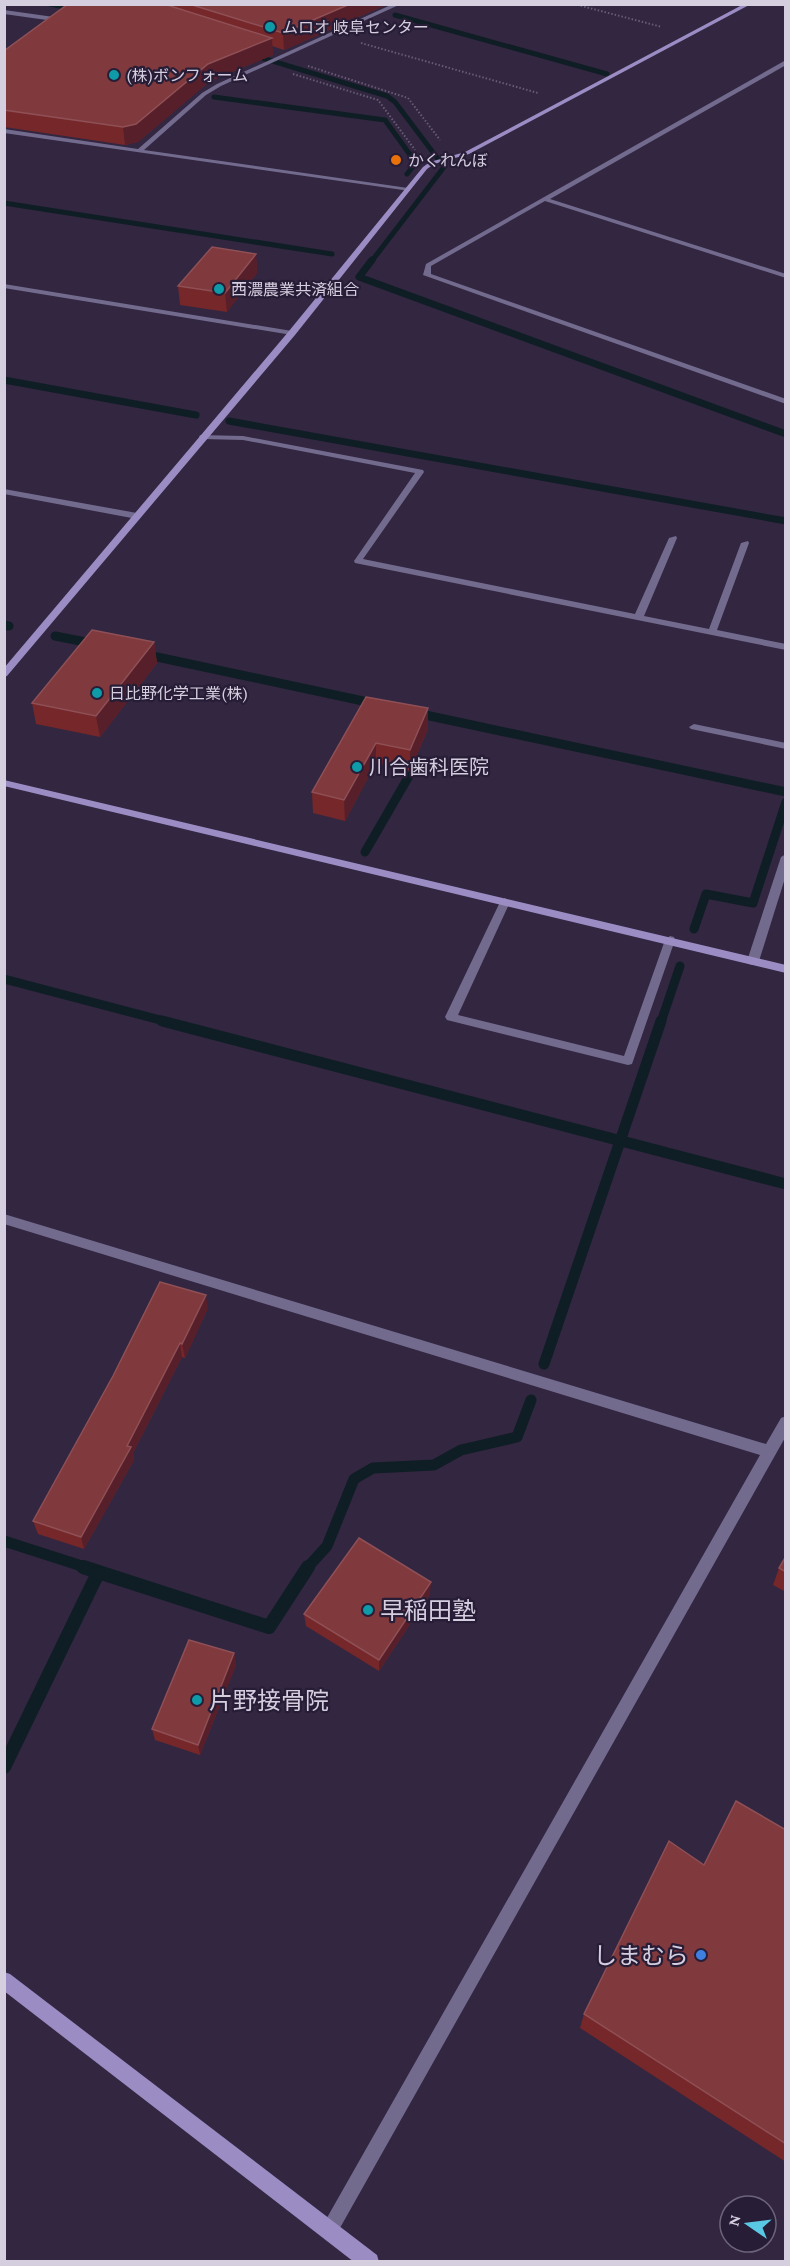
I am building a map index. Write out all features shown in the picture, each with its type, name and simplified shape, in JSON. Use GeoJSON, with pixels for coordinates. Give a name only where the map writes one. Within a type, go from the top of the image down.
{"type":"FeatureCollection","features":[{"type":"Feature","properties":{"kind":"street"},"geometry":{"type":"LineString","coordinates":[[139,151],[204,94],[219,85],[399,4]]}},
{"type":"Feature","properties":{"kind":"street"},"geometry":{"type":"LineString","coordinates":[[4,674],[292,333],[432,163],[453,158],[749,4]]}},
{"type":"Feature","properties":{"kind":"street"},"geometry":{"type":"LineString","coordinates":[[4,12],[61,20]]}},
{"type":"Feature","properties":{"kind":"street"},"geometry":{"type":"LineString","coordinates":[[51,27],[69,13]]}},
{"type":"Feature","properties":{"kind":"street"},"geometry":{"type":"LineString","coordinates":[[276,51],[283,57]]}},
{"type":"Feature","properties":{"kind":"street"},"geometry":{"type":"LineString","coordinates":[[786,62],[428,265],[427,275],[786,402]]}},
{"type":"Feature","properties":{"kind":"street"},"geometry":{"type":"LineString","coordinates":[[773,70],[786,73]]}},
{"type":"Feature","properties":{"kind":"street"},"geometry":{"type":"LineString","coordinates":[[4,131],[408,190]]}},
{"type":"Feature","properties":{"kind":"street"},"geometry":{"type":"LineString","coordinates":[[544,200],[786,276]]}},
{"type":"Feature","properties":{"kind":"street"},"geometry":{"type":"LineString","coordinates":[[4,286],[292,333]]}},
{"type":"Feature","properties":{"kind":"street"},"geometry":{"type":"LineString","coordinates":[[203,437],[243,438],[420,472],[358,561],[786,647]]}},
{"type":"Feature","properties":{"kind":"street"},"geometry":{"type":"LineString","coordinates":[[4,491],[137,516]]}},
{"type":"Feature","properties":{"kind":"street"},"geometry":{"type":"LineString","coordinates":[[638,618],[673,538]]}},
{"type":"Feature","properties":{"kind":"street"},"geometry":{"type":"LineString","coordinates":[[712,632],[745,543]]}},
{"type":"Feature","properties":{"kind":"street"},"geometry":{"type":"LineString","coordinates":[[694,727],[786,746]]}},
{"type":"Feature","properties":{"kind":"street"},"geometry":{"type":"LineString","coordinates":[[4,783],[786,969]]}},
{"type":"Feature","properties":{"kind":"street"},"geometry":{"type":"LineString","coordinates":[[753,961],[786,856]]}},
{"type":"Feature","properties":{"kind":"street"},"geometry":{"type":"LineString","coordinates":[[505,902],[451,1017],[628,1061],[670,940]]}},
{"type":"Feature","properties":{"kind":"street"},"geometry":{"type":"LineString","coordinates":[[4,1219],[768,1451]]}},
{"type":"Feature","properties":{"kind":"street"},"geometry":{"type":"LineString","coordinates":[[330,2229],[786,1422]]}},
{"type":"Feature","properties":{"kind":"street"},"geometry":{"type":"LineString","coordinates":[[4,1980],[370,2262]]}},
{"type":"Feature","properties":{"kind":"path"},"geometry":{"type":"LineString","coordinates":[[574,4],[692,35]]}},
{"type":"Feature","properties":{"kind":"path"},"geometry":{"type":"LineString","coordinates":[[331,35],[566,101]]}},
{"type":"Feature","properties":{"kind":"path"},"geometry":{"type":"LineString","coordinates":[[283,57],[408,98],[453,158]]}},
{"type":"Feature","properties":{"kind":"building","name":"(株)ボンフォーム"},"geometry":{"type":"Polygon","coordinates":[[[68,4],[164,4],[272,38],[208,64],[136,124],[123,127],[4,110],[4,51],[68,4]]]}},
{"type":"Feature","properties":{"kind":"building"},"geometry":{"type":"Polygon","coordinates":[[[189,4],[350,4],[283,33],[189,4]]]}},
{"type":"Feature","properties":{"kind":"building"},"geometry":{"type":"Polygon","coordinates":[[[212,247],[256,254],[225,293],[178,286],[212,247]]]}},
{"type":"Feature","properties":{"kind":"building"},"geometry":{"type":"Polygon","coordinates":[[[92,630],[154,642],[96,716],[32,703],[92,630]]]}},
{"type":"Feature","properties":{"kind":"building"},"geometry":{"type":"Polygon","coordinates":[[[366,697],[428,708],[410,750],[376,743],[344,800],[312,792],[366,697]]]}},
{"type":"Feature","properties":{"kind":"building"},"geometry":{"type":"Polygon","coordinates":[[[160,1282],[206,1295],[127,1446],[131,1447],[81,1537],[33,1521],[113,1376],[160,1282]]]}},
{"type":"Feature","properties":{"kind":"building","name":"早稲田塾"},"geometry":{"type":"Polygon","coordinates":[[[359,1538],[431,1582],[379,1660],[304,1614],[359,1538]]]}},
{"type":"Feature","properties":{"kind":"building"},"geometry":{"type":"Polygon","coordinates":[[[786,1556],[786,1572],[779,1568],[786,1556]]]}},
{"type":"Feature","properties":{"kind":"building","name":"片野接骨院"},"geometry":{"type":"Polygon","coordinates":[[[189,1640],[234,1653],[198,1745],[152,1729],[189,1640]]]}},
{"type":"Feature","properties":{"kind":"building","name":"しまむら"},"geometry":{"type":"Polygon","coordinates":[[[736,1801],[786,1830],[786,2144],[584,2014],[669,1841],[704,1865],[736,1801]]]}},
{"type":"Feature","properties":{"kind":"waterway"},"geometry":{"type":"LineString","coordinates":[[50,4],[65,7],[68,5]]}},
{"type":"Feature","properties":{"kind":"waterway"},"geometry":{"type":"LineString","coordinates":[[395,15],[607,74]]}},
{"type":"Feature","properties":{"kind":"waterway"},"geometry":{"type":"LineString","coordinates":[[253,55],[387,96],[395,102],[444,167],[371,262]]}},
{"type":"Feature","properties":{"kind":"waterway"},"geometry":{"type":"LineString","coordinates":[[214,97],[385,120],[416,163],[407,174]]}},
{"type":"Feature","properties":{"kind":"waterway"},"geometry":{"type":"LineString","coordinates":[[4,203],[332,254]]}},
{"type":"Feature","properties":{"kind":"waterway"},"geometry":{"type":"LineString","coordinates":[[372,260],[359,277],[786,434]]}},
{"type":"Feature","properties":{"kind":"waterway"},"geometry":{"type":"LineString","coordinates":[[4,380],[196,415]]}},
{"type":"Feature","properties":{"kind":"waterway"},"geometry":{"type":"LineString","coordinates":[[229,421],[786,521]]}},
{"type":"Feature","properties":{"kind":"waterway"},"geometry":{"type":"LineString","coordinates":[[4,625],[9,626]]}},
{"type":"Feature","properties":{"kind":"waterway"},"geometry":{"type":"LineString","coordinates":[[55,636],[96,644]]}},
{"type":"Feature","properties":{"kind":"waterway"},"geometry":{"type":"LineString","coordinates":[[143,654],[377,704]]}},
{"type":"Feature","properties":{"kind":"waterway"},"geometry":{"type":"LineString","coordinates":[[416,713],[786,792]]}},
{"type":"Feature","properties":{"kind":"waterway"},"geometry":{"type":"LineString","coordinates":[[365,852],[409,776]]}},
{"type":"Feature","properties":{"kind":"waterway"},"geometry":{"type":"LineString","coordinates":[[694,929],[706,894],[753,903],[786,802]]}},
{"type":"Feature","properties":{"kind":"waterway"},"geometry":{"type":"LineString","coordinates":[[661,1022],[680,966]]}},
{"type":"Feature","properties":{"kind":"waterway"},"geometry":{"type":"LineString","coordinates":[[4,979],[168,1022]]}},
{"type":"Feature","properties":{"kind":"waterway"},"geometry":{"type":"LineString","coordinates":[[162,1021],[620,1141]]}},
{"type":"Feature","properties":{"kind":"waterway"},"geometry":{"type":"LineString","coordinates":[[620,1141],[661,1021]]}},
{"type":"Feature","properties":{"kind":"waterway"},"geometry":{"type":"LineString","coordinates":[[544,1364],[620,1141]]}},
{"type":"Feature","properties":{"kind":"waterway"},"geometry":{"type":"LineString","coordinates":[[620,1141],[786,1184]]}},
{"type":"Feature","properties":{"kind":"waterway"},"geometry":{"type":"LineString","coordinates":[[307,1568],[327,1546],[354,1479],[373,1468],[434,1465],[461,1450],[517,1437],[531,1400]]}},
{"type":"Feature","properties":{"kind":"waterway"},"geometry":{"type":"LineString","coordinates":[[4,1541],[88,1568]]}},
{"type":"Feature","properties":{"kind":"waterway"},"geometry":{"type":"LineString","coordinates":[[83,1567],[269,1627],[308,1567]]}},
{"type":"Feature","properties":{"kind":"waterway"},"geometry":{"type":"LineString","coordinates":[[4,1767],[98,1573]]}},
{"type":"Feature","properties":{"kind":"place","name":"ムロオ 岐阜センター"},"geometry":{"type":"Point","coordinates":[270,27]}},
{"type":"Feature","properties":{"kind":"place","name":"(株)ボンフォーム"},"geometry":{"type":"Point","coordinates":[114,75]}},
{"type":"Feature","properties":{"kind":"place","name":"かくれんぼ"},"geometry":{"type":"Point","coordinates":[396,160]}},
{"type":"Feature","properties":{"kind":"place","name":"西濃農業共済組合"},"geometry":{"type":"Point","coordinates":[219,289]}},
{"type":"Feature","properties":{"kind":"place","name":"日比野化学工業(株)"},"geometry":{"type":"Point","coordinates":[97,693]}},
{"type":"Feature","properties":{"kind":"place","name":"川合歯科医院"},"geometry":{"type":"Point","coordinates":[357,767]}},
{"type":"Feature","properties":{"kind":"place","name":"早稲田塾"},"geometry":{"type":"Point","coordinates":[368,1610]}},
{"type":"Feature","properties":{"kind":"place","name":"片野接骨院"},"geometry":{"type":"Point","coordinates":[197,1700]}},
{"type":"Feature","properties":{"kind":"place","name":"しまむら"},"geometry":{"type":"Point","coordinates":[701,1955]}}]}
